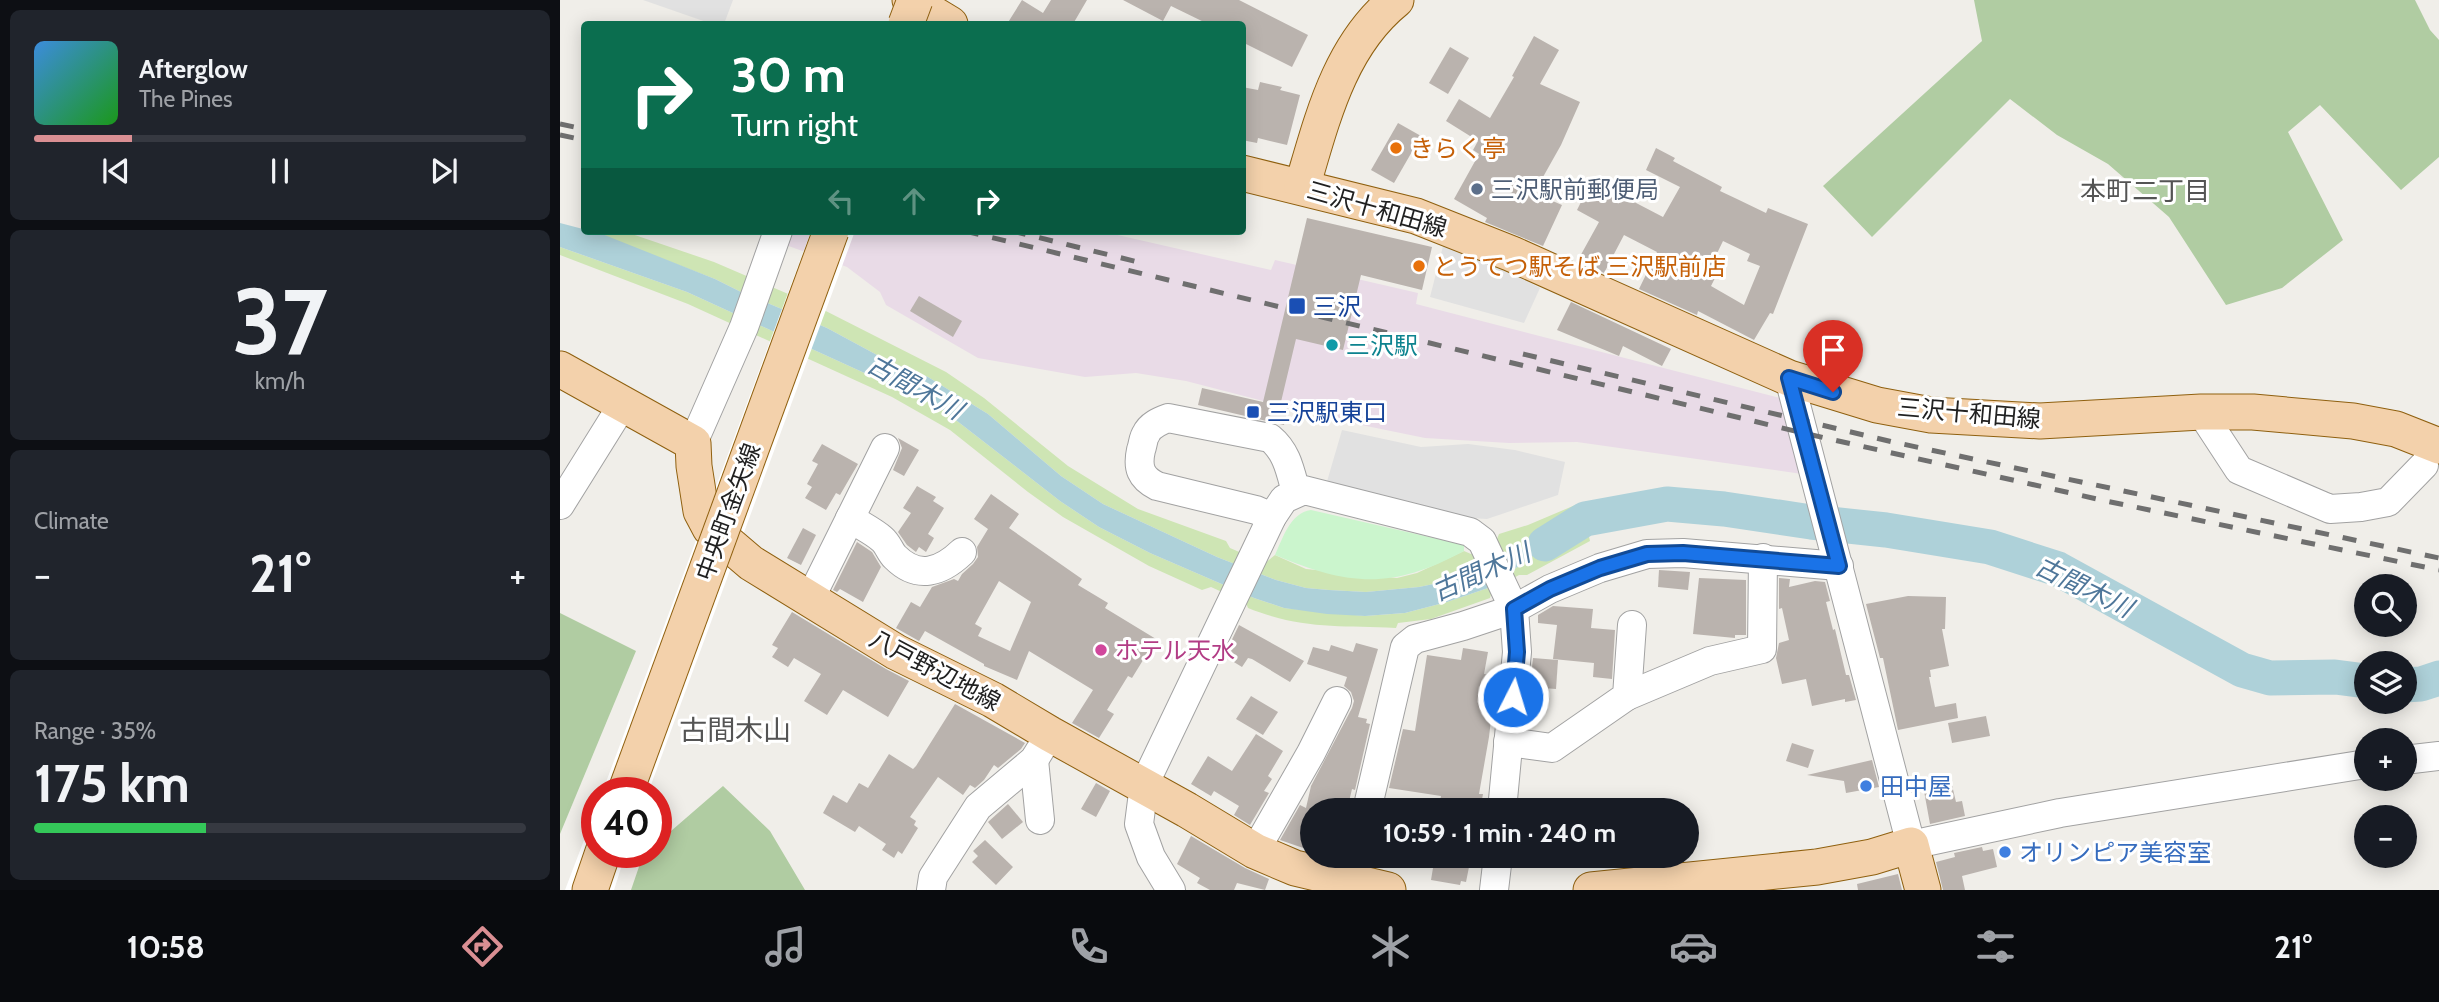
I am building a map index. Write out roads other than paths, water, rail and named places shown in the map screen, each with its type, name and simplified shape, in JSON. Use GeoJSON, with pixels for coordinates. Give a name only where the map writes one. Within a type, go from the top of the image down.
{"type":"FeatureCollection","features":[{"type":"Feature","properties":{"kind":"main road"},"geometry":{"type":"LineString","coordinates":[[907,21],[913,0],[945,21]]}},
{"type":"Feature","properties":{"kind":"main road"},"geometry":{"type":"LineString","coordinates":[[1302,187],[1326,107],[1340,75],[1358,42],[1396,0]]}},
{"type":"Feature","properties":{"kind":"main road","name":"三沢十和田線"},"geometry":{"type":"LineString","coordinates":[[1246,174],[1416,216],[1512,254],[1789,378],[1877,405],[1931,415],[2040,421],[2201,412],[2253,412],[2353,421],[2396,429],[2432,456]]}},
{"type":"Feature","properties":{"kind":"main road","name":"中央町金矢線"},"geometry":{"type":"LineString","coordinates":[[631,777],[830,235]]}},
{"type":"Feature","properties":{"kind":"main road"},"geometry":{"type":"LineString","coordinates":[[560,369],[693,443]]}},
{"type":"Feature","properties":{"kind":"main road","name":"八戸野辺地線"},"geometry":{"type":"LineString","coordinates":[[693,443],[701,511],[710,528],[751,563],[809,601],[896,652],[993,700],[1042,747],[1144,785],[1255,851],[1295,868],[1353,869],[1388,890]]}},
{"type":"Feature","properties":{"kind":"main road"},"geometry":{"type":"LineString","coordinates":[[1602,890],[1817,867],[1872,857],[1911,845],[1923,890]]}},
{"type":"Feature","properties":{"kind":"main road"},"geometry":{"type":"LineString","coordinates":[[590,890],[598,868]]}},
{"type":"Feature","properties":{"kind":"street"},"geometry":{"type":"LineString","coordinates":[[693,443],[744,327],[777,235]]}},
{"type":"Feature","properties":{"kind":"street"},"geometry":{"type":"LineString","coordinates":[[1789,378],[1911,845],[2060,813],[2354,766]]}},
{"type":"Feature","properties":{"kind":"street"},"geometry":{"type":"LineString","coordinates":[[560,505],[623,404]]}},
{"type":"Feature","properties":{"kind":"street"},"geometry":{"type":"LineString","coordinates":[[2201,412],[2239,470],[2330,509],[2388,502],[2432,456]]}},
{"type":"Feature","properties":{"kind":"street"},"geometry":{"type":"LineString","coordinates":[[1272,517],[1256,510],[1157,486],[1146,480],[1140,470],[1139,459],[1145,434],[1155,424],[1168,418],[1270,438],[1281,447],[1287,458],[1296,492]]}},
{"type":"Feature","properties":{"kind":"street"},"geometry":{"type":"LineString","coordinates":[[809,601],[884,448]]}},
{"type":"Feature","properties":{"kind":"street"},"geometry":{"type":"LineString","coordinates":[[1171,890],[1151,857],[1139,824],[1144,785],[1272,517],[1284,499],[1296,492],[1304,490],[1445,524],[1470,533],[1482,541],[1511,603],[1517,652],[1503,798]]}},
{"type":"Feature","properties":{"kind":"street"},"geometry":{"type":"LineString","coordinates":[[850,518],[884,540],[894,556],[908,567],[922,573],[949,564],[962,552]]}},
{"type":"Feature","properties":{"kind":"street"},"geometry":{"type":"LineString","coordinates":[[1370,798],[1405,647],[1415,639],[1463,626],[1511,603],[1600,568],[1647,554],[1838,559]]}},
{"type":"Feature","properties":{"kind":"street"},"geometry":{"type":"LineString","coordinates":[[1508,742],[1552,748],[1627,696],[1710,661],[1762,649],[1763,558]]}},
{"type":"Feature","properties":{"kind":"street"},"geometry":{"type":"LineString","coordinates":[[1627,696],[1632,625]]}},
{"type":"Feature","properties":{"kind":"street"},"geometry":{"type":"LineString","coordinates":[[1255,851],[1311,753],[1337,701]]}},
{"type":"Feature","properties":{"kind":"street"},"geometry":{"type":"LineString","coordinates":[[1040,820],[1042,747]]}},
{"type":"Feature","properties":{"kind":"street"},"geometry":{"type":"LineString","coordinates":[[932,890],[933,877],[978,807],[1042,747]]}},
{"type":"Feature","properties":{"kind":"street"},"geometry":{"type":"LineString","coordinates":[[2417,759],[2439,756]]}},
{"type":"Feature","properties":{"kind":"street"},"geometry":{"type":"LineString","coordinates":[[1494,890],[1496,868]]}},
{"type":"Feature","properties":{"kind":"water"},"geometry":{"type":"Polygon","coordinates":[[[560,223],[581,228],[581,235],[605,235],[827,328],[890,362],[928,377],[988,414],[1061,476],[1103,504],[1217,557],[1276,580],[1306,588],[1366,592],[1419,587],[1448,581],[1554,535],[1584,517],[1586,524],[1556,549],[1534,555],[1488,588],[1447,602],[1405,613],[1365,616],[1284,608],[1254,598],[1150,553],[1099,527],[1060,501],[939,407],[687,292],[560,247],[560,223]]]}},
{"type":"Feature","properties":{"kind":"waterway","name":"古間木川"},"geometry":{"type":"LineString","coordinates":[[1545,544],[1585,519],[1667,504],[1886,530],[1990,547],[2058,569],[2242,670],[2270,678],[2335,677],[2354,679]]}},
{"type":"Feature","properties":{"kind":"waterway","name":"古間木川"},"geometry":{"type":"LineString","coordinates":[[2417,684],[2439,678]]}},
{"type":"Feature","properties":{"kind":"railway"},"geometry":{"type":"LineString","coordinates":[[560,124],[581,128]]}},
{"type":"Feature","properties":{"kind":"railway"},"geometry":{"type":"LineString","coordinates":[[560,135],[581,139]]}},
{"type":"Feature","properties":{"kind":"railway"},"geometry":{"type":"LineString","coordinates":[[982,235],[1803,433],[2106,501],[2439,570]]}},
{"type":"Feature","properties":{"kind":"railway"},"geometry":{"type":"LineString","coordinates":[[1028,235],[1146,264]]}},
{"type":"Feature","properties":{"kind":"railway"},"geometry":{"type":"LineString","coordinates":[[1523,354],[1893,442],[2439,558]]}},
{"type":"Feature","properties":{"kind":"place","name":"きらく亭"},"geometry":{"type":"Point","coordinates":[1396,148]}},
{"type":"Feature","properties":{"kind":"place","name":"三沢駅前郵便局"},"geometry":{"type":"Point","coordinates":[1477,189]}},
{"type":"Feature","properties":{"kind":"place","name":"とうてつ駅そば 三沢駅前店"},"geometry":{"type":"Point","coordinates":[1419,266]}},
{"type":"Feature","properties":{"kind":"place","name":"三沢"},"geometry":{"type":"Point","coordinates":[1297,306]}},
{"type":"Feature","properties":{"kind":"place","name":"三沢駅"},"geometry":{"type":"Point","coordinates":[1332,345]}},
{"type":"Feature","properties":{"kind":"place","name":"三沢駅東口"},"geometry":{"type":"Point","coordinates":[1253,412]}},
{"type":"Feature","properties":{"kind":"place","name":"ホテル天水"},"geometry":{"type":"Point","coordinates":[1101,650]}},
{"type":"Feature","properties":{"kind":"place","name":"田中屋"},"geometry":{"type":"Point","coordinates":[1866,786]}},
{"type":"Feature","properties":{"kind":"place","name":"オリンピア美容室"},"geometry":{"type":"Point","coordinates":[2005,852]}},
{"type":"Feature","properties":{"kind":"district","name":"本町二丁目"},"geometry":{"type":"Point","coordinates":[2145,191]}},
{"type":"Feature","properties":{"kind":"district","name":"古間木山"},"geometry":{"type":"Point","coordinates":[735,730]}}]}
